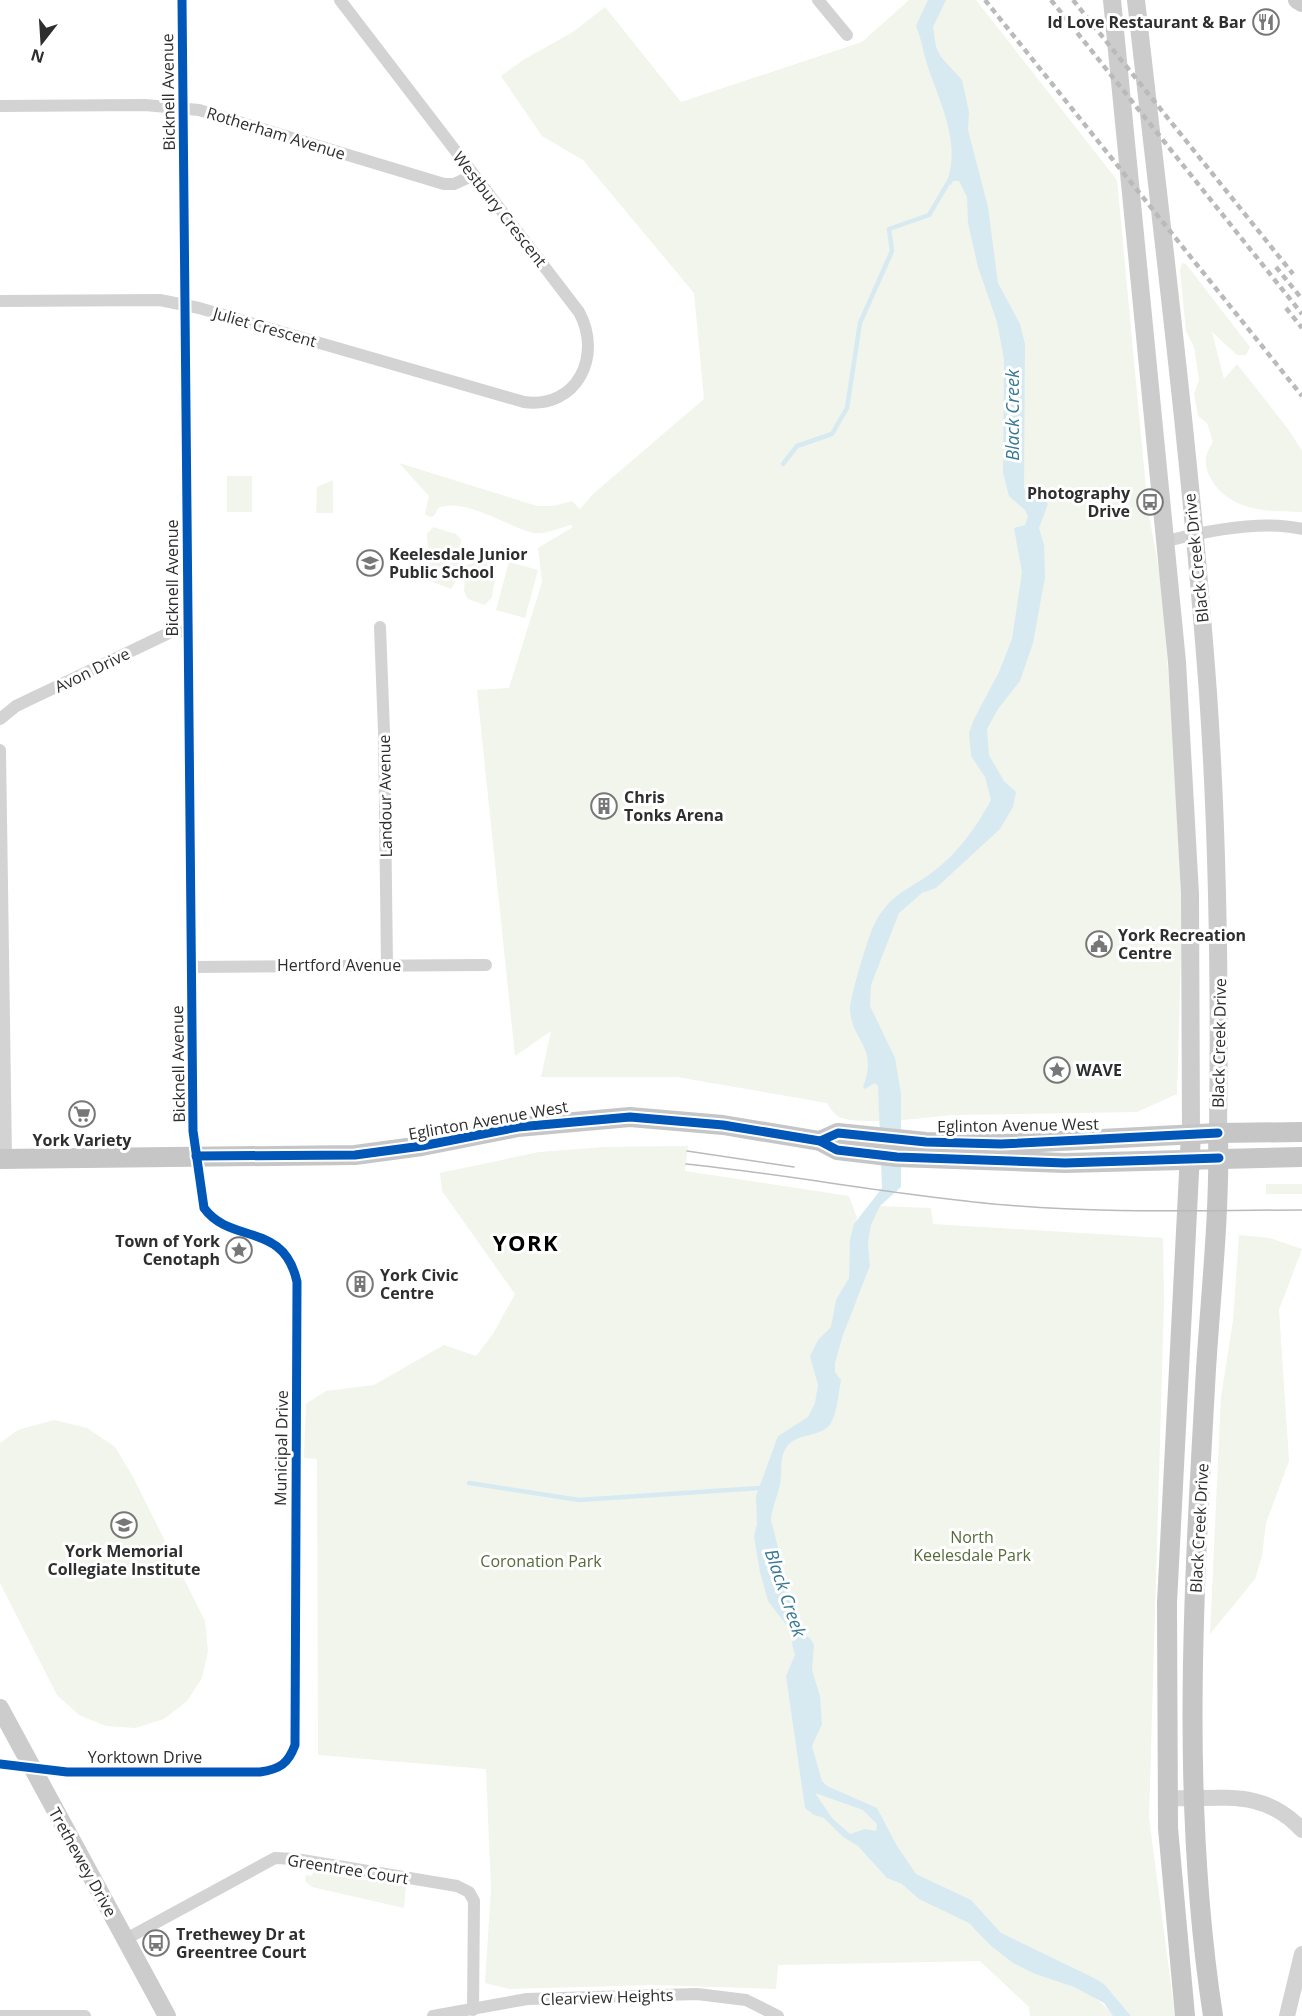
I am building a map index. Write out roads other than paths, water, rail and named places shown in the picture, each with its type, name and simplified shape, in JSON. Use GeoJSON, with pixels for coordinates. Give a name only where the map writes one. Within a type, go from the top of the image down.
{"type":"FeatureCollection","features":[{"type":"Feature","properties":{"kind":"main road","name":"Black Creek Drive"},"geometry":{"type":"LineString","coordinates":[[1112,0],[1167,541],[1177,662],[1190,894],[1191,1159],[1167,1603],[1168,1798],[1178,1955],[1185,2016]]}},
{"type":"Feature","properties":{"kind":"main road","name":"Black Creek Drive"},"geometry":{"type":"LineString","coordinates":[[1136,0],[1195,533],[1215,814],[1220,985],[1219,1158],[1194,1642],[1194,1799],[1203,1933],[1213,2016]]}},
{"type":"Feature","properties":{"kind":"main road"},"geometry":{"type":"LineString","coordinates":[[1298,0],[1302,3]]}},
{"type":"Feature","properties":{"kind":"main road","name":"Eglinton Avenue West"},"geometry":{"type":"LineString","coordinates":[[2,1157],[355,1155],[422,1146],[528,1125],[630,1116],[680,1119],[820,1141],[837,1150],[866,1145],[1065,1162],[1302,1157]]}},
{"type":"Feature","properties":{"kind":"main road","name":"Eglinton Avenue West"},"geometry":{"type":"LineString","coordinates":[[928,1150],[1191,1134],[1302,1132]]}},
{"type":"Feature","properties":{"kind":"main road","name":"Trethewey Drive"},"geometry":{"type":"LineString","coordinates":[[0,1708],[167,2016]]}},
{"type":"Feature","properties":{"kind":"street","name":"Bicknell Avenue"},"geometry":{"type":"LineString","coordinates":[[182,0],[187,631],[196,1156]]}},
{"type":"Feature","properties":{"kind":"street","name":"Westbury Crescent"},"geometry":{"type":"LineString","coordinates":[[340,0],[569,298],[589,335],[588,356],[576,383],[552,399],[524,402]]}},
{"type":"Feature","properties":{"kind":"street"},"geometry":{"type":"LineString","coordinates":[[818,0],[847,35]]}},
{"type":"Feature","properties":{"kind":"street","name":"Rotherham Avenue"},"geometry":{"type":"LineString","coordinates":[[0,106],[145,105],[199,110],[444,184],[454,184],[474,175]]}},
{"type":"Feature","properties":{"kind":"street","name":"Juliet Crescent"},"geometry":{"type":"LineString","coordinates":[[0,301],[159,300],[184,305],[524,402]]}},
{"type":"Feature","properties":{"kind":"street"},"geometry":{"type":"LineString","coordinates":[[1167,541],[1195,533],[1249,528],[1302,529]]}},
{"type":"Feature","properties":{"kind":"street","name":"Landour Avenue"},"geometry":{"type":"LineString","coordinates":[[380,627],[384,716],[387,965]]}},
{"type":"Feature","properties":{"kind":"street","name":"Avon Drive"},"geometry":{"type":"LineString","coordinates":[[0,719],[16,706],[171,632],[187,631]]}},
{"type":"Feature","properties":{"kind":"street"},"geometry":{"type":"LineString","coordinates":[[0,750],[2,1157]]}},
{"type":"Feature","properties":{"kind":"street","name":"Hertford Avenue"},"geometry":{"type":"LineString","coordinates":[[192,967],[486,965]]}},
{"type":"Feature","properties":{"kind":"street","name":"Municipal Drive"},"geometry":{"type":"LineString","coordinates":[[196,1156],[202,1203],[207,1212],[227,1225],[266,1239],[280,1248],[296,1274],[299,1295],[295,1745],[292,1755],[280,1768],[260,1772]]}},
{"type":"Feature","properties":{"kind":"street","name":"Yorktown Drive"},"geometry":{"type":"LineString","coordinates":[[0,1764],[67,1772],[260,1772]]}},
{"type":"Feature","properties":{"kind":"street"},"geometry":{"type":"LineString","coordinates":[[1168,1798],[1258,1800],[1283,1812],[1302,1830]]}},
{"type":"Feature","properties":{"kind":"street","name":"Greentree Court"},"geometry":{"type":"LineString","coordinates":[[126,1939],[275,1858],[296,1859],[457,1886],[469,1892],[474,1901],[473,2010]]}},
{"type":"Feature","properties":{"kind":"street"},"geometry":{"type":"LineString","coordinates":[[1287,2016],[1302,1954]]}},
{"type":"Feature","properties":{"kind":"street","name":"Clearview Heights"},"geometry":{"type":"LineString","coordinates":[[433,2016],[526,1999],[697,1994],[746,2000],[778,2016]]}},
{"type":"Feature","properties":{"kind":"street"},"geometry":{"type":"LineString","coordinates":[[0,2016],[85,2016]]}},
{"type":"Feature","properties":{"kind":"water","name":"Black Creek"},"geometry":{"type":"Polygon","coordinates":[[[928,0],[946,0],[933,27],[936,47],[941,57],[962,80],[969,112],[968,130],[988,207],[998,283],[1020,324],[1025,344],[1024,488],[1028,493],[1043,497],[1048,504],[1039,528],[1044,545],[1045,577],[1033,643],[1020,681],[998,709],[987,729],[989,755],[1004,781],[1016,792],[1013,807],[1000,829],[936,888],[922,893],[899,913],[871,985],[870,1006],[895,1058],[901,1094],[901,1187],[880,1206],[871,1225],[868,1244],[870,1266],[843,1335],[835,1363],[835,1372],[841,1380],[834,1416],[828,1427],[796,1439],[786,1448],[782,1458],[781,1481],[771,1520],[794,1611],[799,1618],[802,1633],[810,1638],[814,1645],[812,1670],[820,1696],[822,1724],[812,1746],[822,1781],[827,1786],[877,1808],[897,1846],[916,1874],[971,1900],[1001,1933],[1104,1984],[1131,2016],[1113,2016],[1104,2003],[1074,1987],[1035,1974],[1013,1963],[990,1945],[969,1923],[919,1899],[902,1884],[887,1878],[858,1846],[843,1837],[824,1818],[814,1815],[805,1808],[786,1676],[795,1655],[792,1644],[794,1635],[768,1601],[754,1537],[757,1524],[756,1496],[778,1436],[808,1417],[815,1403],[818,1385],[810,1356],[818,1340],[831,1327],[836,1300],[849,1278],[850,1239],[854,1224],[882,1188],[878,1086],[875,1083],[865,1089],[863,1087],[868,1062],[850,1009],[856,980],[871,932],[886,906],[951,856],[980,820],[991,800],[985,777],[971,756],[969,733],[999,672],[1012,639],[1022,572],[1014,528],[1025,525],[1028,516],[1025,510],[1009,496],[1003,473],[1004,359],[997,322],[978,267],[968,223],[967,197],[959,181],[953,181],[951,185],[947,181],[952,152],[950,137],[916,26],[928,0]],[[815,1793],[832,1818],[850,1834],[865,1829],[876,1831],[877,1824],[863,1810],[815,1793]]]}},
{"type":"Feature","properties":{"kind":"waterway"},"geometry":{"type":"LineString","coordinates":[[783,464],[797,446],[832,434],[847,408],[860,323],[892,251],[889,229],[929,215],[951,178]]}},
{"type":"Feature","properties":{"kind":"waterway"},"geometry":{"type":"LineString","coordinates":[[469,1483],[579,1500],[759,1488]]}},
{"type":"Feature","properties":{"kind":"tram line"},"geometry":{"type":"LineString","coordinates":[[687,1151],[794,1167]]}},
{"type":"Feature","properties":{"kind":"tram line"},"geometry":{"type":"LineString","coordinates":[[686,1164],[966,1201],[1043,1208],[1154,1211],[1302,1210]]}},
{"type":"Feature","properties":{"kind":"railway"},"geometry":{"type":"LineString","coordinates":[[985,0],[1302,396]]}},
{"type":"Feature","properties":{"kind":"railway"},"geometry":{"type":"LineString","coordinates":[[1051,0],[1302,314]]}},
{"type":"Feature","properties":{"kind":"railway"},"geometry":{"type":"LineString","coordinates":[[1073,0],[1293,274]]}},
{"type":"Feature","properties":{"kind":"railway"},"geometry":{"type":"LineString","coordinates":[[1276,267],[1302,299]]}},
{"type":"Feature","properties":{"kind":"railway"},"geometry":{"type":"LineString","coordinates":[[1286,308],[1302,328]]}},
{"type":"Feature","properties":{"kind":"place","name":"Id Love Restaurant & Bar"},"geometry":{"type":"Point","coordinates":[1266,22]}},
{"type":"Feature","properties":{"kind":"place","name":"Photography Drive"},"geometry":{"type":"Point","coordinates":[1150,502]}},
{"type":"Feature","properties":{"kind":"place","name":"Keelesdale Junior Public School"},"geometry":{"type":"Point","coordinates":[370,563]}},
{"type":"Feature","properties":{"kind":"place","name":"Chris Tonks Arena"},"geometry":{"type":"Point","coordinates":[604,806]}},
{"type":"Feature","properties":{"kind":"place","name":"York Recreation Centre"},"geometry":{"type":"Point","coordinates":[1099,944]}},
{"type":"Feature","properties":{"kind":"place","name":"WAVE"},"geometry":{"type":"Point","coordinates":[1057,1070]}},
{"type":"Feature","properties":{"kind":"place","name":"York Variety"},"geometry":{"type":"Point","coordinates":[82,1114]}},
{"type":"Feature","properties":{"kind":"place","name":"Town of York Cenotaph"},"geometry":{"type":"Point","coordinates":[239,1250]}},
{"type":"Feature","properties":{"kind":"place","name":"York Civic Centre"},"geometry":{"type":"Point","coordinates":[360,1284]}},
{"type":"Feature","properties":{"kind":"place","name":"York Memorial Collegiate Institute"},"geometry":{"type":"Point","coordinates":[124,1525]}},
{"type":"Feature","properties":{"kind":"place","name":"Trethewey Dr at Greentree Court"},"geometry":{"type":"Point","coordinates":[156,1943]}},
{"type":"Feature","properties":{"kind":"district","name":"YORK"},"geometry":{"type":"Point","coordinates":[526,1243]}},
{"type":"Feature","properties":{"kind":"park label","name":"North Keelesdale Park"},"geometry":{"type":"Point","coordinates":[972,1546]}},
{"type":"Feature","properties":{"kind":"park label","name":"Coronation Park"},"geometry":{"type":"Point","coordinates":[541,1561]}}]}
